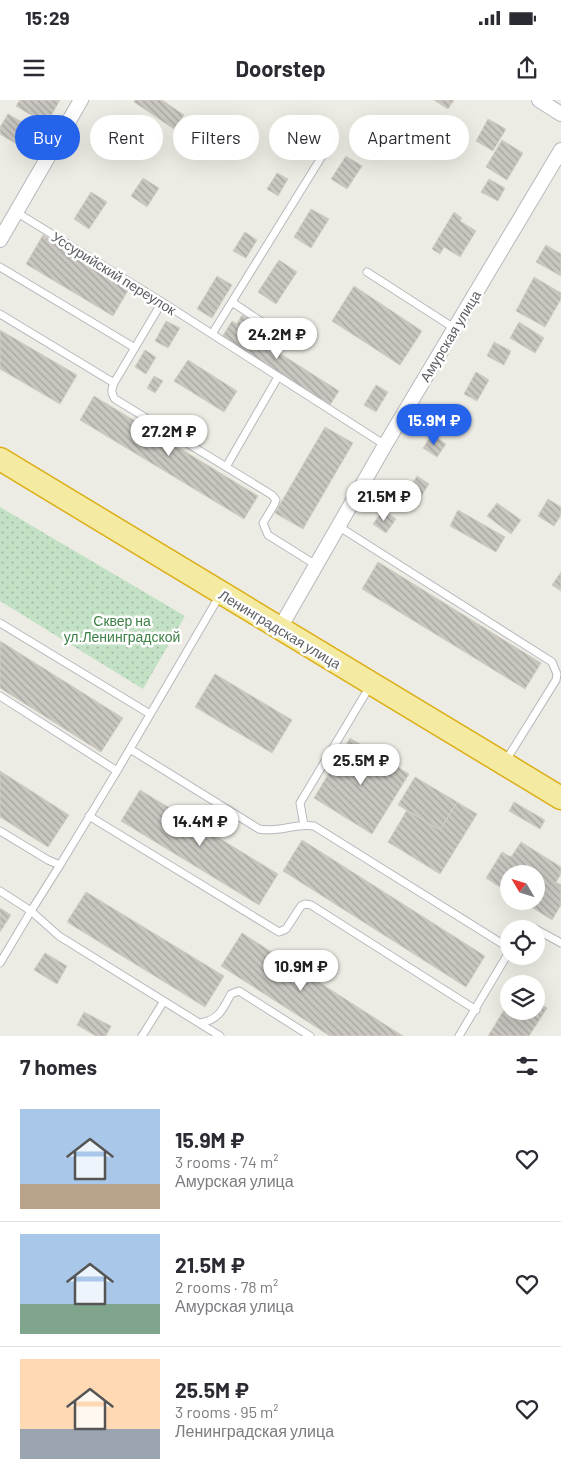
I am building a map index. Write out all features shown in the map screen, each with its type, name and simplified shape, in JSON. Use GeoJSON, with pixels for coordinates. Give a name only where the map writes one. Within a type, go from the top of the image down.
{"type":"FeatureCollection","features":[{"type":"Feature","properties":{"kind":"highway","name":"Ленинградская улица"},"geometry":{"type":"LineString","coordinates":[[0,459],[561,798]]}},
{"type":"Feature","properties":{"kind":"street"},"geometry":{"type":"LineString","coordinates":[[0,240],[81,100]]}},
{"type":"Feature","properties":{"kind":"street"},"geometry":{"type":"LineString","coordinates":[[539,100],[561,114]]}},
{"type":"Feature","properties":{"kind":"street","name":"Амурская улица"},"geometry":{"type":"LineString","coordinates":[[280,628],[385,445],[561,150]]}},
{"type":"Feature","properties":{"kind":"lane"},"geometry":{"type":"LineString","coordinates":[[212,334],[320,160]]}},
{"type":"Feature","properties":{"kind":"lane","name":"Уссурийский переулок"},"geometry":{"type":"LineString","coordinates":[[16,212],[162,302],[385,445]]}},
{"type":"Feature","properties":{"kind":"lane"},"geometry":{"type":"LineString","coordinates":[[0,267],[134,348]]}},
{"type":"Feature","properties":{"kind":"lane"},"geometry":{"type":"LineString","coordinates":[[367,272],[454,328]]}},
{"type":"Feature","properties":{"kind":"lane"},"geometry":{"type":"LineString","coordinates":[[162,302],[114,383],[111,394],[115,399],[272,495],[276,500],[263,523],[268,535],[316,565]]}},
{"type":"Feature","properties":{"kind":"lane"},"geometry":{"type":"LineString","coordinates":[[232,302],[287,339]]}},
{"type":"Feature","properties":{"kind":"lane"},"geometry":{"type":"LineString","coordinates":[[0,314],[114,383]]}},
{"type":"Feature","properties":{"kind":"lane"},"geometry":{"type":"LineString","coordinates":[[226,467],[278,377]]}},
{"type":"Feature","properties":{"kind":"lane"},"geometry":{"type":"LineString","coordinates":[[338,526],[552,662],[557,674],[556,680],[504,764]]}},
{"type":"Feature","properties":{"kind":"lane"},"geometry":{"type":"LineString","coordinates":[[0,963],[117,771],[221,593]]}},
{"type":"Feature","properties":{"kind":"lane"},"geometry":{"type":"LineString","coordinates":[[0,624],[150,714]]}},
{"type":"Feature","properties":{"kind":"lane"},"geometry":{"type":"LineString","coordinates":[[304,825],[300,803],[372,683]]}},
{"type":"Feature","properties":{"kind":"lane"},"geometry":{"type":"LineString","coordinates":[[0,696],[117,771]]}},
{"type":"Feature","properties":{"kind":"lane"},"geometry":{"type":"LineString","coordinates":[[130,749],[259,829],[268,831],[304,825],[314,826],[500,944]]}},
{"type":"Feature","properties":{"kind":"lane"},"geometry":{"type":"LineString","coordinates":[[90,816],[279,932],[286,929],[301,906],[305,904],[311,905],[476,1010]]}},
{"type":"Feature","properties":{"kind":"lane"},"geometry":{"type":"LineString","coordinates":[[0,831],[48,860],[60,865]]}},
{"type":"Feature","properties":{"kind":"lane"},"geometry":{"type":"LineString","coordinates":[[0,891],[31,911],[59,936],[220,1036]]}},
{"type":"Feature","properties":{"kind":"lane"},"geometry":{"type":"LineString","coordinates":[[545,933],[561,943]]}},
{"type":"Feature","properties":{"kind":"lane"},"geometry":{"type":"LineString","coordinates":[[459,1036],[501,965]]}},
{"type":"Feature","properties":{"kind":"lane"},"geometry":{"type":"LineString","coordinates":[[200,1023],[211,1022],[217,1018],[231,994],[239,992],[310,1036]]}},
{"type":"Feature","properties":{"kind":"lane"},"geometry":{"type":"LineString","coordinates":[[142,1036],[164,1001]]}},
{"type":"Feature","properties":{"kind":"green space","name":"Сквер на ул.Ленинградской"},"geometry":{"type":"Polygon","coordinates":[[[0,507],[185,616],[143,689],[0,601],[0,507]]]}},
{"type":"Feature","properties":{"kind":"building"},"geometry":{"type":"Polygon","coordinates":[[[20,100],[60,100],[51,115],[31,115],[16,106],[20,100]]]}},
{"type":"Feature","properties":{"kind":"building"},"geometry":{"type":"Polygon","coordinates":[[[135,100],[162,100],[184,115],[173,115],[173,128],[163,122],[163,115],[153,115],[134,102],[135,100]]]}},
{"type":"Feature","properties":{"kind":"building"},"geometry":{"type":"Polygon","coordinates":[[[434,100],[454,100],[448,109],[434,100]]]}},
{"type":"Feature","properties":{"kind":"building"},"geometry":{"type":"Polygon","coordinates":[[[8,114],[15,118],[15,143],[0,134],[0,127],[8,114]]]}},
{"type":"Feature","properties":{"kind":"building"},"geometry":{"type":"Polygon","coordinates":[[[488,119],[506,129],[493,151],[476,141],[488,119]]]}},
{"type":"Feature","properties":{"kind":"building"},"geometry":{"type":"Polygon","coordinates":[[[502,140],[523,153],[507,180],[486,167],[502,140]]]}},
{"type":"Feature","properties":{"kind":"building"},"geometry":{"type":"Polygon","coordinates":[[[346,156],[349,160],[362,166],[347,189],[331,179],[346,156]]]}},
{"type":"Feature","properties":{"kind":"building"},"geometry":{"type":"Polygon","coordinates":[[[277,173],[288,179],[278,196],[267,189],[277,173]]]}},
{"type":"Feature","properties":{"kind":"building"},"geometry":{"type":"Polygon","coordinates":[[[143,178],[159,188],[147,207],[131,196],[143,178]]]}},
{"type":"Feature","properties":{"kind":"building"},"geometry":{"type":"Polygon","coordinates":[[[489,179],[505,188],[498,201],[481,192],[489,179]]]}},
{"type":"Feature","properties":{"kind":"building"},"geometry":{"type":"Polygon","coordinates":[[[91,192],[107,202],[89,229],[74,219],[91,192]]]}},
{"type":"Feature","properties":{"kind":"building"},"geometry":{"type":"Polygon","coordinates":[[[311,209],[329,219],[311,248],[294,237],[311,209]]]}},
{"type":"Feature","properties":{"kind":"building"},"geometry":{"type":"Polygon","coordinates":[[[454,212],[462,218],[460,221],[476,231],[460,257],[444,247],[440,254],[432,249],[454,212]]]}},
{"type":"Feature","properties":{"kind":"building"},"geometry":{"type":"Polygon","coordinates":[[[245,232],[257,240],[246,258],[233,251],[245,232]]]}},
{"type":"Feature","properties":{"kind":"building"},"geometry":{"type":"Polygon","coordinates":[[[43,235],[130,287],[113,316],[26,264],[43,235]]]}},
{"type":"Feature","properties":{"kind":"building"},"geometry":{"type":"Polygon","coordinates":[[[546,245],[561,254],[561,276],[536,262],[546,245]]]}},
{"type":"Feature","properties":{"kind":"building"},"geometry":{"type":"Polygon","coordinates":[[[279,260],[297,272],[276,304],[258,292],[279,260]]]}},
{"type":"Feature","properties":{"kind":"building"},"geometry":{"type":"Polygon","coordinates":[[[217,276],[232,285],[212,318],[197,309],[217,276]]]}},
{"type":"Feature","properties":{"kind":"building"},"geometry":{"type":"Polygon","coordinates":[[[534,277],[561,293],[561,299],[545,327],[516,311],[534,277]]]}},
{"type":"Feature","properties":{"kind":"building"},"geometry":{"type":"Polygon","coordinates":[[[354,286],[422,331],[400,365],[332,321],[354,286]]]}},
{"type":"Feature","properties":{"kind":"building"},"geometry":{"type":"Polygon","coordinates":[[[242,315],[257,325],[251,335],[339,391],[330,405],[222,337],[232,321],[237,324],[242,315]]]}},
{"type":"Feature","properties":{"kind":"building"},"geometry":{"type":"Polygon","coordinates":[[[166,321],[180,328],[168,348],[155,341],[166,321]]]}},
{"type":"Feature","properties":{"kind":"building"},"geometry":{"type":"Polygon","coordinates":[[[519,322],[544,338],[535,353],[510,338],[519,322]]]}},
{"type":"Feature","properties":{"kind":"building"},"geometry":{"type":"Polygon","coordinates":[[[0,330],[77,375],[60,404],[0,369],[0,330]]]}},
{"type":"Feature","properties":{"kind":"building"},"geometry":{"type":"Polygon","coordinates":[[[494,342],[511,351],[504,365],[487,356],[494,342]]]}},
{"type":"Feature","properties":{"kind":"building"},"geometry":{"type":"Polygon","coordinates":[[[145,350],[156,357],[146,374],[135,367],[145,350]]]}},
{"type":"Feature","properties":{"kind":"building"},"geometry":{"type":"Polygon","coordinates":[[[188,360],[237,391],[224,412],[174,381],[188,360]]]}},
{"type":"Feature","properties":{"kind":"building"},"geometry":{"type":"Polygon","coordinates":[[[476,372],[489,380],[477,401],[464,394],[476,372]]]}},
{"type":"Feature","properties":{"kind":"building"},"geometry":{"type":"Polygon","coordinates":[[[154,376],[163,381],[155,393],[147,388],[154,376]]]}},
{"type":"Feature","properties":{"kind":"building"},"geometry":{"type":"Polygon","coordinates":[[[376,385],[388,392],[376,412],[364,405],[376,385]]]}},
{"type":"Feature","properties":{"kind":"building"},"geometry":{"type":"Polygon","coordinates":[[[94,396],[258,496],[244,519],[80,420],[94,396]]]}},
{"type":"Feature","properties":{"kind":"building"},"geometry":{"type":"Polygon","coordinates":[[[325,427],[353,443],[303,529],[275,513],[325,427]]]}},
{"type":"Feature","properties":{"kind":"building"},"geometry":{"type":"Polygon","coordinates":[[[432,434],[446,444],[437,457],[423,448],[432,434]]]}},
{"type":"Feature","properties":{"kind":"building"},"geometry":{"type":"Polygon","coordinates":[[[417,476],[429,484],[417,503],[404,496],[417,476]]]}},
{"type":"Feature","properties":{"kind":"building"},"geometry":{"type":"Polygon","coordinates":[[[548,499],[561,507],[561,515],[554,526],[538,516],[548,499]]]}},
{"type":"Feature","properties":{"kind":"building"},"geometry":{"type":"Polygon","coordinates":[[[497,503],[521,520],[511,534],[487,516],[497,503]]]}},
{"type":"Feature","properties":{"kind":"building"},"geometry":{"type":"Polygon","coordinates":[[[383,510],[396,519],[386,533],[373,524],[383,510]]]}},
{"type":"Feature","properties":{"kind":"building"},"geometry":{"type":"Polygon","coordinates":[[[458,510],[505,537],[496,552],[450,526],[458,510]]]}},
{"type":"Feature","properties":{"kind":"building"},"geometry":{"type":"Polygon","coordinates":[[[378,562],[541,663],[525,689],[362,589],[378,562]]]}},
{"type":"Feature","properties":{"kind":"building"},"geometry":{"type":"Polygon","coordinates":[[[561,572],[561,591],[552,585],[561,572]]]}},
{"type":"Feature","properties":{"kind":"building"},"geometry":{"type":"Polygon","coordinates":[[[0,641],[123,718],[101,752],[0,688],[0,641]]]}},
{"type":"Feature","properties":{"kind":"building"},"geometry":{"type":"Polygon","coordinates":[[[215,674],[292,720],[272,753],[195,707],[215,674]]]}},
{"type":"Feature","properties":{"kind":"building"},"geometry":{"type":"Polygon","coordinates":[[[350,738],[409,774],[372,834],[314,798],[350,738]]]}},
{"type":"Feature","properties":{"kind":"building"},"geometry":{"type":"Polygon","coordinates":[[[0,771],[69,815],[48,847],[0,817],[0,771]]]}},
{"type":"Feature","properties":{"kind":"building"},"geometry":{"type":"Polygon","coordinates":[[[415,777],[457,802],[440,830],[398,805],[415,777]]]}},
{"type":"Feature","properties":{"kind":"building"},"geometry":{"type":"Polygon","coordinates":[[[140,790],[278,874],[259,905],[121,821],[140,790]]]}},
{"type":"Feature","properties":{"kind":"building"},"geometry":{"type":"Polygon","coordinates":[[[457,802],[477,814],[440,874],[388,842],[407,810],[440,830],[457,802]]]}},
{"type":"Feature","properties":{"kind":"building"},"geometry":{"type":"Polygon","coordinates":[[[514,802],[545,820],[540,829],[509,811],[514,802]]]}},
{"type":"Feature","properties":{"kind":"building"},"geometry":{"type":"Polygon","coordinates":[[[302,840],[485,956],[466,987],[283,871],[302,840]]]}},
{"type":"Feature","properties":{"kind":"building"},"geometry":{"type":"Polygon","coordinates":[[[521,842],[561,867],[561,874],[556,882],[561,885],[561,905],[552,920],[536,910],[545,910],[545,865],[500,865],[500,887],[486,878],[502,852],[511,857],[521,842]]]}},
{"type":"Feature","properties":{"kind":"building"},"geometry":{"type":"Polygon","coordinates":[[[86,892],[224,976],[205,1007],[67,922],[86,892]]]}},
{"type":"Feature","properties":{"kind":"building"},"geometry":{"type":"Polygon","coordinates":[[[0,908],[11,915],[0,932],[0,908]]]}},
{"type":"Feature","properties":{"kind":"building"},"geometry":{"type":"Polygon","coordinates":[[[242,933],[403,1036],[330,1036],[221,966],[242,933]]]}},
{"type":"Feature","properties":{"kind":"building"},"geometry":{"type":"Polygon","coordinates":[[[45,953],[67,966],[57,984],[34,970],[45,953]]]}},
{"type":"Feature","properties":{"kind":"building"},"geometry":{"type":"Polygon","coordinates":[[[84,1012],[111,1026],[106,1036],[96,1036],[77,1025],[84,1012]]]}},
{"type":"Feature","properties":{"kind":"building"},"geometry":{"type":"Polygon","coordinates":[[[500,1017],[500,1020],[539,1020],[529,1036],[488,1036],[500,1017]]]}}]}
